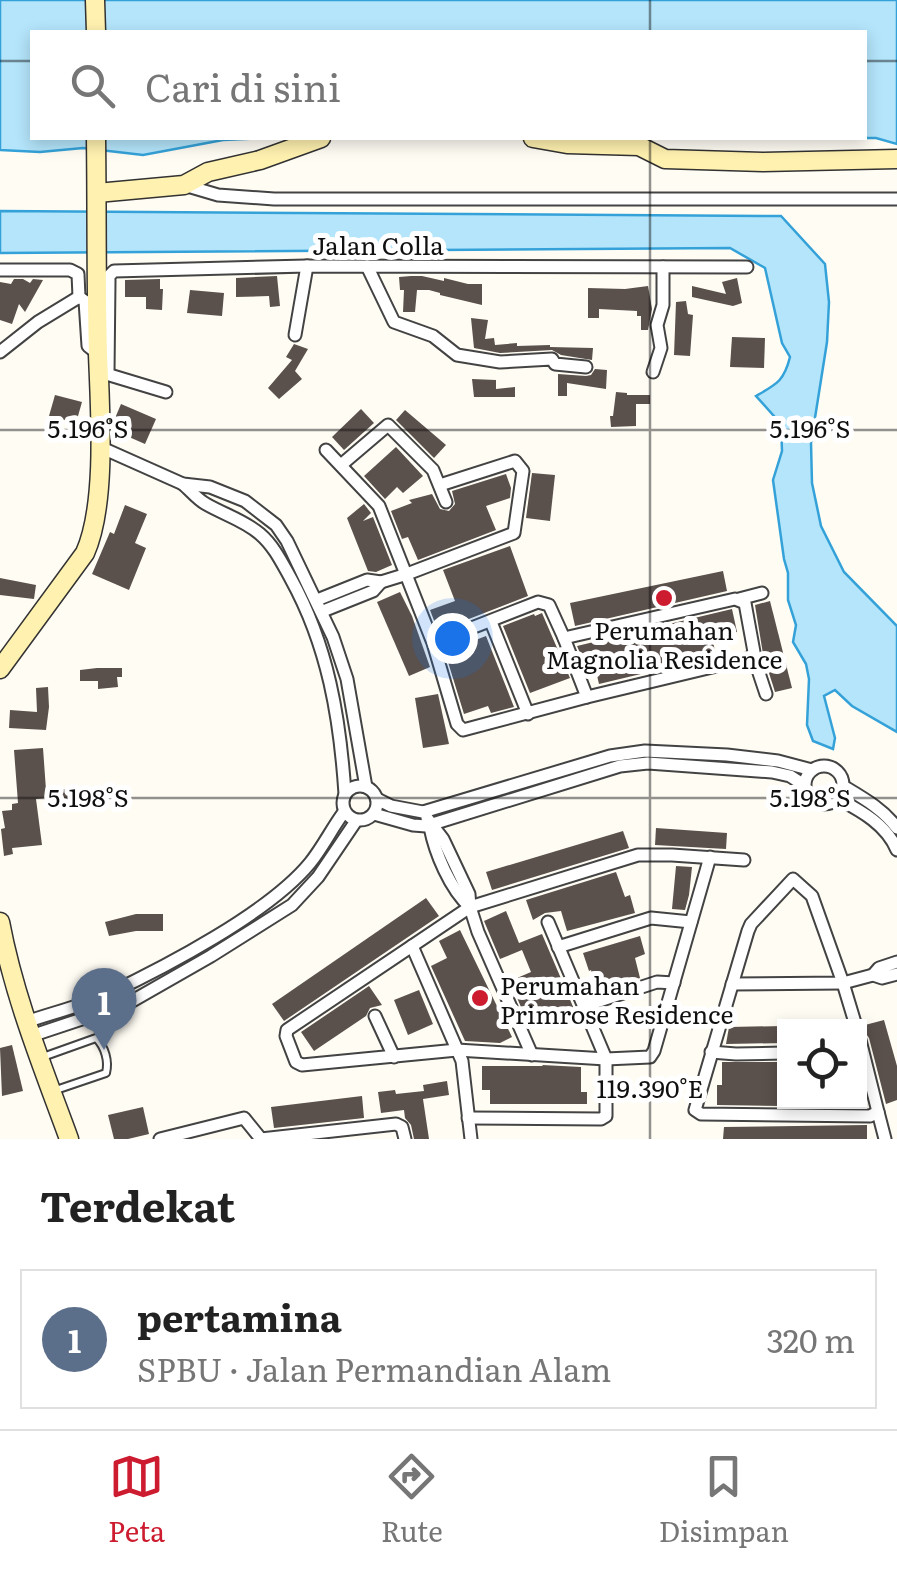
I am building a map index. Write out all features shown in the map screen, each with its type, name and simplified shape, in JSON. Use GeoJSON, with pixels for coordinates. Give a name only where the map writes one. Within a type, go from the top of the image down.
{"type":"FeatureCollection","features":[{"type":"Feature","properties":{"kind":"main road"},"geometry":{"type":"LineString","coordinates":[[96,0],[96,30]]}},
{"type":"Feature","properties":{"kind":"main road"},"geometry":{"type":"LineString","coordinates":[[0,669],[91,540],[97,500],[102,367],[96,261],[96,140]]}},
{"type":"Feature","properties":{"kind":"main road"},"geometry":{"type":"LineString","coordinates":[[97,197],[184,185],[201,175],[260,160],[315,140]]}},
{"type":"Feature","properties":{"kind":"main road"},"geometry":{"type":"LineString","coordinates":[[545,140],[639,146],[665,159],[762,162],[897,158]]}},
{"type":"Feature","properties":{"kind":"main road"},"geometry":{"type":"LineString","coordinates":[[0,922],[29,1029],[69,1139]]}},
{"type":"Feature","properties":{"kind":"street"},"geometry":{"type":"LineString","coordinates":[[184,185],[218,195],[274,199],[897,200]]}},
{"type":"Feature","properties":{"kind":"street"},"geometry":{"type":"LineString","coordinates":[[295,335],[307,266]]}},
{"type":"Feature","properties":{"kind":"street","name":"Jalan Colla"},"geometry":{"type":"LineString","coordinates":[[102,367],[109,276],[114,271],[307,266],[747,267]]}},
{"type":"Feature","properties":{"kind":"street"},"geometry":{"type":"LineString","coordinates":[[366,266],[394,322],[432,336],[456,355],[515,363],[552,359],[555,364],[586,367]]}},
{"type":"Feature","properties":{"kind":"street"},"geometry":{"type":"LineString","coordinates":[[652,372],[661,348],[657,326],[663,305],[663,267]]}},
{"type":"Feature","properties":{"kind":"street"},"geometry":{"type":"LineString","coordinates":[[0,270],[70,270],[78,274],[79,297]]}},
{"type":"Feature","properties":{"kind":"street"},"geometry":{"type":"LineString","coordinates":[[79,297],[85,301],[88,346],[102,367],[166,392]]}},
{"type":"Feature","properties":{"kind":"street"},"geometry":{"type":"LineString","coordinates":[[0,352],[79,297]]}},
{"type":"Feature","properties":{"kind":"street"},"geometry":{"type":"LineString","coordinates":[[341,465],[388,425],[432,470],[446,502]]}},
{"type":"Feature","properties":{"kind":"street"},"geometry":{"type":"LineString","coordinates":[[100,447],[183,484],[210,487],[245,501],[276,525],[320,606],[347,679],[366,787],[376,799],[390,806],[424,812],[626,753],[645,751],[728,755],[812,770],[822,766],[833,768],[843,786],[878,808],[897,828]]}},
{"type":"Feature","properties":{"kind":"street"},"geometry":{"type":"LineString","coordinates":[[326,450],[379,506],[433,644],[459,728],[467,731],[753,655]]}},
{"type":"Feature","properties":{"kind":"street"},"geometry":{"type":"LineString","coordinates":[[320,606],[367,580],[381,582],[407,574],[514,533],[522,471],[515,461],[440,485]]}},
{"type":"Feature","properties":{"kind":"street"},"geometry":{"type":"LineString","coordinates":[[183,484],[204,504],[246,523],[278,555],[323,652],[336,710],[344,812],[356,820],[366,820],[374,814],[376,799]]}},
{"type":"Feature","properties":{"kind":"street"},"geometry":{"type":"LineString","coordinates":[[564,638],[762,593]]}},
{"type":"Feature","properties":{"kind":"street"},"geometry":{"type":"LineString","coordinates":[[739,599],[745,603],[753,655],[766,694]]}},
{"type":"Feature","properties":{"kind":"street"},"geometry":{"type":"LineString","coordinates":[[433,644],[542,602],[552,610],[588,697]]}},
{"type":"Feature","properties":{"kind":"street"},"geometry":{"type":"LineString","coordinates":[[490,622],[528,714]]}},
{"type":"Feature","properties":{"kind":"street"},"geometry":{"type":"LineString","coordinates":[[336,710],[352,707]]}},
{"type":"Feature","properties":{"kind":"street"},"geometry":{"type":"LineString","coordinates":[[374,814],[413,825],[430,824],[593,772],[648,763],[790,776],[804,785],[808,796],[826,804],[837,798],[843,786]]}},
{"type":"Feature","properties":{"kind":"street"},"geometry":{"type":"LineString","coordinates":[[804,785],[812,770]]}},
{"type":"Feature","properties":{"kind":"street"},"geometry":{"type":"LineString","coordinates":[[345,794],[356,786],[366,787]]}},
{"type":"Feature","properties":{"kind":"street"},"geometry":{"type":"LineString","coordinates":[[837,798],[874,820],[897,850]]}},
{"type":"Feature","properties":{"kind":"street"},"geometry":{"type":"LineString","coordinates":[[29,1029],[103,996],[256,911],[310,862],[344,812]]}},
{"type":"Feature","properties":{"kind":"street"},"geometry":{"type":"LineString","coordinates":[[424,812],[443,839],[470,894],[478,932],[532,1055]]}},
{"type":"Feature","properties":{"kind":"street"},"geometry":{"type":"LineString","coordinates":[[29,1029],[127,1004],[292,905],[318,877],[356,820]]}},
{"type":"Feature","properties":{"kind":"street"},"geometry":{"type":"LineString","coordinates":[[710,857],[652,1055],[606,1059],[457,1050],[296,1062],[286,1032],[470,907],[643,854],[710,857],[744,860]]}},
{"type":"Feature","properties":{"kind":"street"},"geometry":{"type":"LineString","coordinates":[[854,1019],[812,896],[793,879],[751,924],[696,1104],[697,1113],[870,1116],[878,1112]]}},
{"type":"Feature","properties":{"kind":"street"},"geometry":{"type":"LineString","coordinates":[[558,947],[651,918],[691,922]]}},
{"type":"Feature","properties":{"kind":"street"},"geometry":{"type":"LineString","coordinates":[[468,1118],[604,1118],[608,1109],[606,1059],[548,922]]}},
{"type":"Feature","properties":{"kind":"street"},"geometry":{"type":"LineString","coordinates":[[412,946],[462,1062],[471,1139]]}},
{"type":"Feature","properties":{"kind":"street"},"geometry":{"type":"LineString","coordinates":[[874,975],[879,968],[897,962]]}},
{"type":"Feature","properties":{"kind":"street"},"geometry":{"type":"LineString","coordinates":[[732,984],[843,983],[897,974]]}},
{"type":"Feature","properties":{"kind":"street"},"geometry":{"type":"LineString","coordinates":[[584,1006],[658,982],[674,983]]}},
{"type":"Feature","properties":{"kind":"street"},"geometry":{"type":"LineString","coordinates":[[375,1016],[394,1056]]}},
{"type":"Feature","properties":{"kind":"street"},"geometry":{"type":"LineString","coordinates":[[355,1060],[386,1039]]}},
{"type":"Feature","properties":{"kind":"street"},"geometry":{"type":"LineString","coordinates":[[712,1052],[777,1053]]}},
{"type":"Feature","properties":{"kind":"street"},"geometry":{"type":"LineString","coordinates":[[867,1070],[886,1139]]}},
{"type":"Feature","properties":{"kind":"street"},"geometry":{"type":"LineString","coordinates":[[160,1139],[204,1134],[244,1118],[258,1138],[383,1133],[400,1124],[405,1139]]}},
{"type":"Feature","properties":{"kind":"lane"},"geometry":{"type":"LineString","coordinates":[[39,1058],[96,1038],[101,1044],[108,1064],[106,1072],[52,1092]]}},
{"type":"Feature","properties":{"kind":"water"},"geometry":{"type":"Polygon","coordinates":[[[0,0],[897,0],[897,144],[867,138],[867,30],[30,30],[30,140],[223,140],[143,155],[83,148],[0,150],[0,0]]]}},
{"type":"Feature","properties":{"kind":"water"},"geometry":{"type":"Polygon","coordinates":[[[0,211],[781,216],[825,264],[829,302],[827,342],[811,443],[812,483],[821,526],[844,572],[897,626],[897,732],[852,706],[835,690],[824,696],[835,738],[833,749],[813,741],[807,725],[809,679],[806,664],[793,642],[796,625],[788,600],[788,573],[773,480],[782,451],[781,424],[756,396],[779,381],[790,357],[782,343],[765,268],[730,248],[0,253],[0,211]]]}},
{"type":"Feature","properties":{"kind":"building"},"geometry":{"type":"Polygon","coordinates":[[[277,276],[280,306],[270,307],[269,296],[236,297],[236,278],[277,276]]]}},
{"type":"Feature","properties":{"kind":"building"},"geometry":{"type":"Polygon","coordinates":[[[399,277],[482,284],[482,305],[417,290],[415,312],[403,312],[404,290],[400,290],[399,277]]]}},
{"type":"Feature","properties":{"kind":"building"},"geometry":{"type":"Polygon","coordinates":[[[737,278],[742,303],[733,306],[692,297],[692,286],[726,294],[722,282],[737,278]]]}},
{"type":"Feature","properties":{"kind":"building"},"geometry":{"type":"Polygon","coordinates":[[[14,279],[30,283],[33,279],[43,280],[25,312],[19,304],[12,324],[0,320],[0,282],[11,284],[14,279]]]}},
{"type":"Feature","properties":{"kind":"building"},"geometry":{"type":"Polygon","coordinates":[[[160,279],[162,310],[146,309],[146,297],[125,297],[125,280],[160,279]]]}},
{"type":"Feature","properties":{"kind":"building"},"geometry":{"type":"Polygon","coordinates":[[[648,286],[652,309],[648,330],[641,330],[637,311],[599,309],[599,318],[588,318],[588,288],[648,286]]]}},
{"type":"Feature","properties":{"kind":"building"},"geometry":{"type":"Polygon","coordinates":[[[190,290],[224,293],[222,316],[187,313],[190,290]]]}},
{"type":"Feature","properties":{"kind":"building"},"geometry":{"type":"Polygon","coordinates":[[[686,301],[688,314],[693,315],[690,356],[674,355],[676,302],[686,301]]]}},
{"type":"Feature","properties":{"kind":"building"},"geometry":{"type":"Polygon","coordinates":[[[471,318],[488,320],[485,339],[494,338],[495,345],[593,348],[592,360],[552,350],[500,353],[474,348],[471,318]]]}},
{"type":"Feature","properties":{"kind":"building"},"geometry":{"type":"Polygon","coordinates":[[[732,337],[765,338],[764,368],[730,367],[732,337]]]}},
{"type":"Feature","properties":{"kind":"building"},"geometry":{"type":"Polygon","coordinates":[[[294,344],[308,349],[295,371],[302,379],[279,399],[268,388],[292,360],[286,357],[294,344]]]}},
{"type":"Feature","properties":{"kind":"building"},"geometry":{"type":"Polygon","coordinates":[[[595,369],[607,370],[606,389],[567,383],[567,396],[558,396],[558,374],[586,376],[595,369]]]}},
{"type":"Feature","properties":{"kind":"building"},"geometry":{"type":"Polygon","coordinates":[[[472,379],[496,380],[496,389],[515,387],[515,397],[474,397],[472,379]]]}},
{"type":"Feature","properties":{"kind":"building"},"geometry":{"type":"Polygon","coordinates":[[[616,392],[650,395],[650,404],[636,404],[636,426],[611,427],[616,392]]]}},
{"type":"Feature","properties":{"kind":"building"},"geometry":{"type":"Polygon","coordinates":[[[55,395],[82,402],[76,423],[49,416],[55,395]]]}},
{"type":"Feature","properties":{"kind":"building"},"geometry":{"type":"Polygon","coordinates":[[[121,404],[156,419],[145,444],[113,430],[121,404]]]}},
{"type":"Feature","properties":{"kind":"building"},"geometry":{"type":"Polygon","coordinates":[[[361,409],[374,423],[344,450],[332,437],[361,409]]]}},
{"type":"Feature","properties":{"kind":"building"},"geometry":{"type":"Polygon","coordinates":[[[405,410],[446,445],[434,458],[396,420],[405,410]]]}},
{"type":"Feature","properties":{"kind":"building"},"geometry":{"type":"Polygon","coordinates":[[[396,447],[423,476],[403,493],[397,487],[385,499],[364,476],[396,447]]]}},
{"type":"Feature","properties":{"kind":"building"},"geometry":{"type":"Polygon","coordinates":[[[532,473],[555,475],[550,521],[526,518],[532,473]]]}},
{"type":"Feature","properties":{"kind":"building"},"geometry":{"type":"Polygon","coordinates":[[[506,474],[510,498],[486,506],[496,530],[418,560],[408,537],[402,539],[391,511],[412,503],[409,500],[432,494],[440,509],[449,511],[455,504],[452,491],[506,474]]]}},
{"type":"Feature","properties":{"kind":"building"},"geometry":{"type":"Polygon","coordinates":[[[364,504],[371,513],[363,521],[373,517],[392,565],[376,572],[368,571],[347,518],[364,504]]]}},
{"type":"Feature","properties":{"kind":"building"},"geometry":{"type":"Polygon","coordinates":[[[125,505],[147,514],[135,543],[146,548],[129,590],[92,574],[125,505]]]}},
{"type":"Feature","properties":{"kind":"building"},"geometry":{"type":"Polygon","coordinates":[[[510,546],[528,596],[438,631],[430,610],[455,601],[443,570],[510,546]]]}},
{"type":"Feature","properties":{"kind":"building","name":"Perumahan Magnolia Residence"},"geometry":{"type":"Polygon","coordinates":[[[723,571],[727,591],[575,626],[570,603],[723,571]]]}},
{"type":"Feature","properties":{"kind":"building"},"geometry":{"type":"Polygon","coordinates":[[[0,578],[36,585],[34,599],[0,595],[0,578]]]}},
{"type":"Feature","properties":{"kind":"building"},"geometry":{"type":"Polygon","coordinates":[[[400,592],[430,667],[409,676],[377,602],[400,592]]]}},
{"type":"Feature","properties":{"kind":"building","name":"Perumahan Magnolia Residence"},"geometry":{"type":"Polygon","coordinates":[[[770,601],[792,688],[775,692],[763,654],[755,605],[770,601]]]}},
{"type":"Feature","properties":{"kind":"building"},"geometry":{"type":"Polygon","coordinates":[[[732,609],[737,632],[712,637],[716,656],[599,684],[594,663],[585,665],[577,646],[732,609]]]}},
{"type":"Feature","properties":{"kind":"building"},"geometry":{"type":"Polygon","coordinates":[[[542,613],[570,678],[530,693],[503,626],[542,613]]]}},
{"type":"Feature","properties":{"kind":"building"},"geometry":{"type":"Polygon","coordinates":[[[486,636],[514,707],[491,713],[488,706],[464,714],[444,649],[486,636]]]}},
{"type":"Feature","properties":{"kind":"building"},"geometry":{"type":"Polygon","coordinates":[[[122,668],[122,677],[117,677],[118,687],[98,689],[98,681],[80,681],[80,670],[122,668]]]}},
{"type":"Feature","properties":{"kind":"building"},"geometry":{"type":"Polygon","coordinates":[[[48,687],[46,730],[9,728],[10,710],[37,712],[36,688],[48,687]]]}},
{"type":"Feature","properties":{"kind":"building"},"geometry":{"type":"Polygon","coordinates":[[[438,694],[449,744],[423,748],[415,698],[438,694]]]}},
{"type":"Feature","properties":{"kind":"building"},"geometry":{"type":"Polygon","coordinates":[[[43,748],[46,790],[75,789],[74,802],[59,802],[59,797],[36,799],[42,845],[12,848],[13,854],[4,856],[2,811],[12,810],[12,804],[18,803],[14,750],[43,748]]]}},
{"type":"Feature","properties":{"kind":"building"},"geometry":{"type":"Polygon","coordinates":[[[656,828],[727,833],[726,849],[655,845],[656,828]]]}},
{"type":"Feature","properties":{"kind":"building"},"geometry":{"type":"Polygon","coordinates":[[[623,831],[629,848],[492,890],[486,872],[623,831]]]}},
{"type":"Feature","properties":{"kind":"building","name":"Perumahan Primrose Residence"},"geometry":{"type":"Polygon","coordinates":[[[676,866],[692,867],[685,910],[672,909],[676,866]]]}},
{"type":"Feature","properties":{"kind":"building"},"geometry":{"type":"Polygon","coordinates":[[[616,872],[625,897],[630,895],[635,913],[567,931],[561,911],[533,920],[526,900],[616,872]]]}},
{"type":"Feature","properties":{"kind":"building"},"geometry":{"type":"Polygon","coordinates":[[[426,898],[439,916],[284,1021],[272,1004],[426,898]]]}},
{"type":"Feature","properties":{"kind":"building"},"geometry":{"type":"Polygon","coordinates":[[[506,911],[519,943],[542,934],[574,1009],[551,1019],[547,1010],[526,1019],[510,981],[531,972],[522,950],[500,959],[484,921],[506,911]]]}},
{"type":"Feature","properties":{"kind":"building"},"geometry":{"type":"Polygon","coordinates":[[[136,914],[163,914],[163,931],[109,936],[105,922],[136,914]]]}},
{"type":"Feature","properties":{"kind":"building","name":"Perumahan Primrose Residence"},"geometry":{"type":"Polygon","coordinates":[[[460,930],[512,1037],[500,1043],[465,1041],[431,966],[447,958],[439,941],[460,930]]]}},
{"type":"Feature","properties":{"kind":"building"},"geometry":{"type":"Polygon","coordinates":[[[640,936],[645,954],[635,958],[640,978],[597,992],[583,953],[640,936]]]}},
{"type":"Feature","properties":{"kind":"building"},"geometry":{"type":"Polygon","coordinates":[[[369,986],[382,1005],[370,1008],[366,1016],[314,1051],[301,1032],[369,986]]]}},
{"type":"Feature","properties":{"kind":"building","name":"Perumahan Primrose Residence"},"geometry":{"type":"Polygon","coordinates":[[[419,990],[433,1024],[408,1035],[394,1000],[419,990]]]}},
{"type":"Feature","properties":{"kind":"building"},"geometry":{"type":"Polygon","coordinates":[[[884,1020],[897,1066],[897,1100],[886,1104],[867,1035],[867,1024],[884,1020]]]}},
{"type":"Feature","properties":{"kind":"building"},"geometry":{"type":"Polygon","coordinates":[[[777,1026],[777,1043],[726,1044],[729,1027],[777,1026]]]}},
{"type":"Feature","properties":{"kind":"building"},"geometry":{"type":"Polygon","coordinates":[[[12,1045],[23,1091],[2,1096],[0,1048],[12,1045]]]}},
{"type":"Feature","properties":{"kind":"building"},"geometry":{"type":"Polygon","coordinates":[[[722,1062],[777,1062],[777,1106],[717,1105],[717,1085],[722,1085],[722,1062]]]}},
{"type":"Feature","properties":{"kind":"building","name":"Perumahan Primrose Residence"},"geometry":{"type":"Polygon","coordinates":[[[482,1066],[581,1067],[581,1092],[587,1092],[587,1104],[490,1104],[490,1090],[482,1090],[482,1066]]]}},
{"type":"Feature","properties":{"kind":"building"},"geometry":{"type":"Polygon","coordinates":[[[447,1081],[449,1095],[423,1099],[429,1139],[414,1139],[404,1110],[381,1113],[378,1092],[424,1091],[423,1085],[447,1081]]]}},
{"type":"Feature","properties":{"kind":"building"},"geometry":{"type":"Polygon","coordinates":[[[362,1096],[364,1118],[274,1128],[271,1107],[362,1096]]]}},
{"type":"Feature","properties":{"kind":"building"},"geometry":{"type":"Polygon","coordinates":[[[143,1107],[149,1134],[114,1139],[108,1115],[143,1107]]]}},
{"type":"Feature","properties":{"kind":"building"},"geometry":{"type":"Polygon","coordinates":[[[867,1125],[867,1139],[723,1139],[724,1127],[867,1125]]]}},
{"type":"Feature","properties":{"kind":"place","name":"Perumahan Magnolia Residence"},"geometry":{"type":"Point","coordinates":[664,598]}},
{"type":"Feature","properties":{"kind":"place","name":"Perumahan Primrose Residence"},"geometry":{"type":"Point","coordinates":[480,998]}},
{"type":"Feature","properties":{"kind":"place","name":"pertamina"},"geometry":{"type":"Point","coordinates":[104,1050]}}]}
